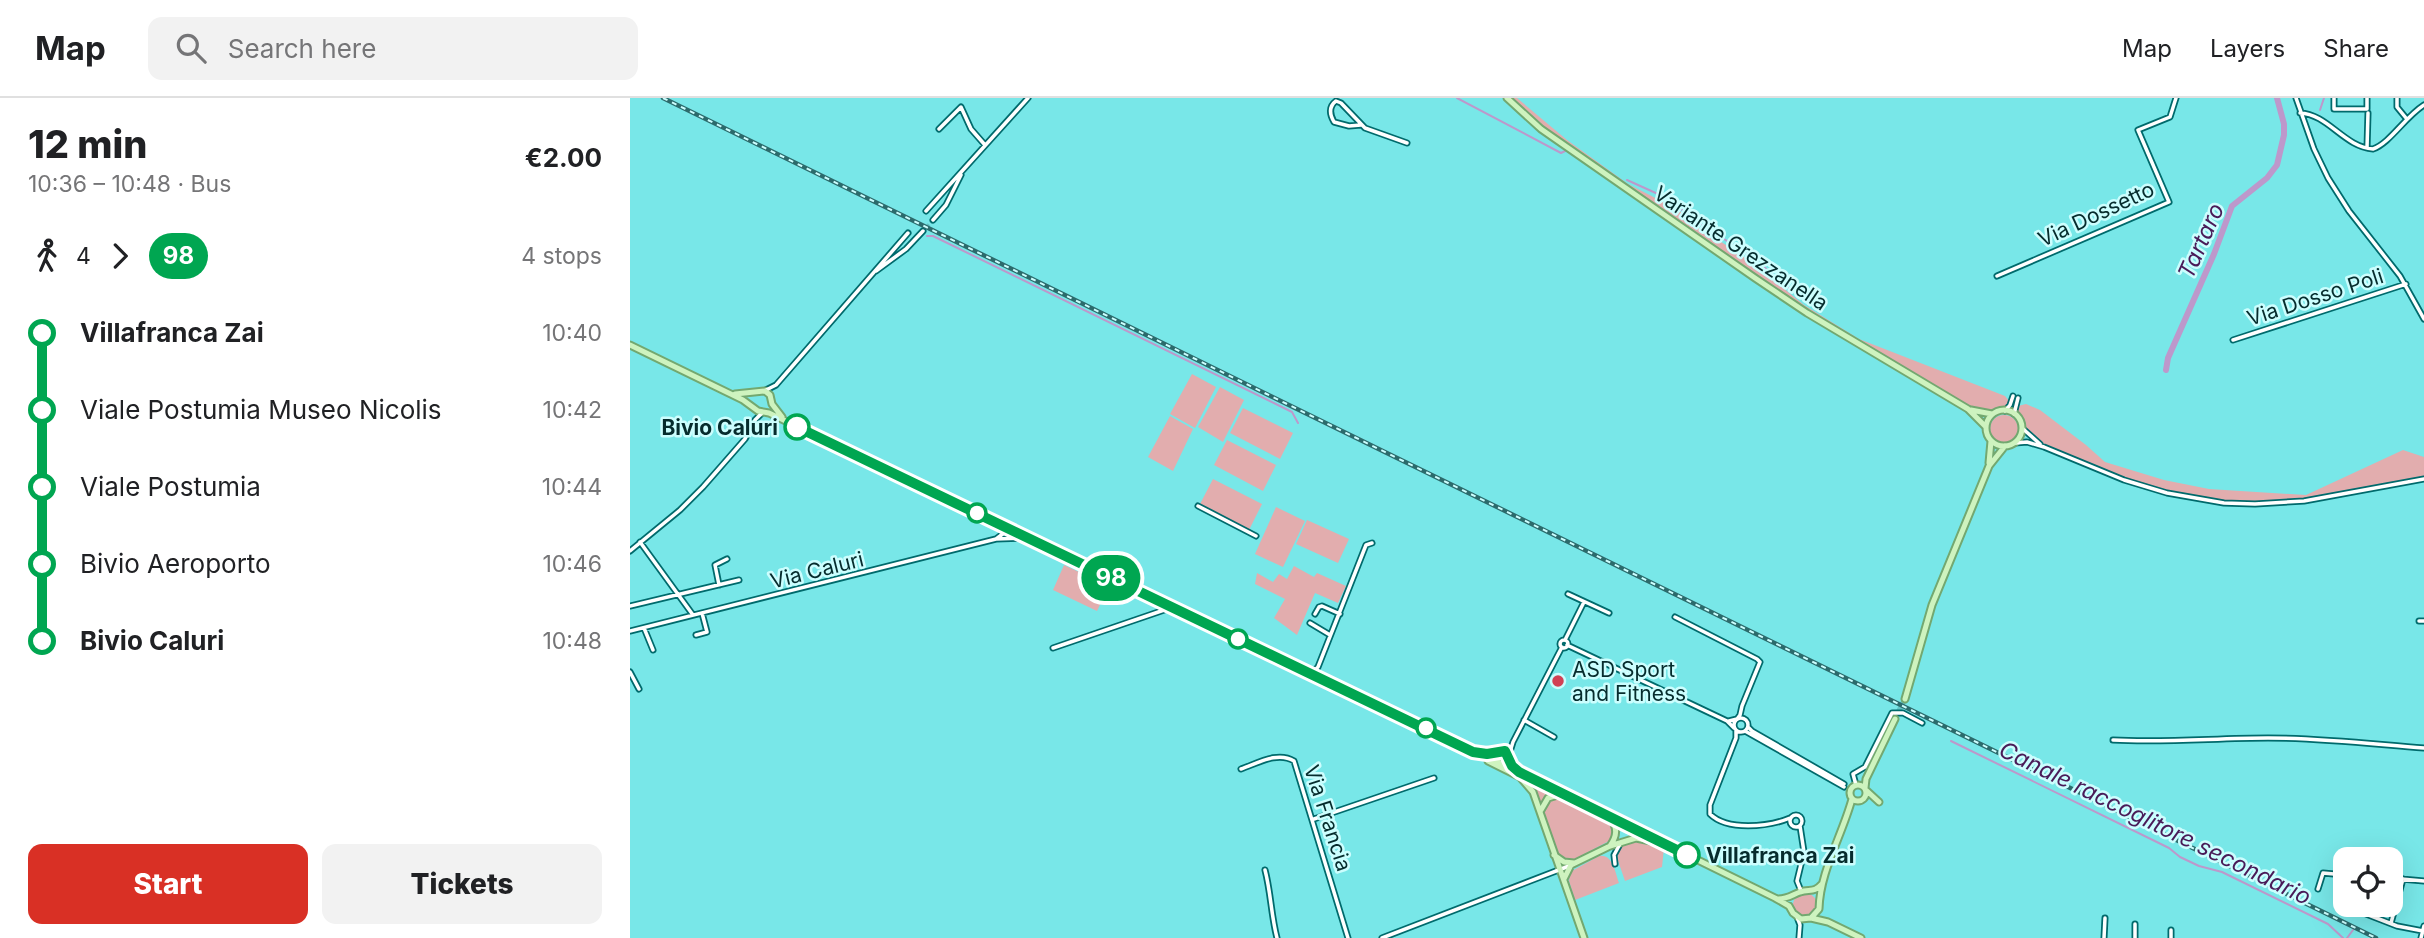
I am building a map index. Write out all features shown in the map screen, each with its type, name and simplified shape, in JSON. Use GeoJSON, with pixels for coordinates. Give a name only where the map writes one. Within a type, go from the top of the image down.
{"type":"FeatureCollection","features":[{"type":"Feature","properties":{"kind":"main road","name":"Variante Grezzanella"},"geometry":{"type":"LineString","coordinates":[[1507,98],[1541,129],[1755,278],[1807,313],[1968,409],[1986,427],[1991,441]]}},
{"type":"Feature","properties":{"kind":"main road"},"geometry":{"type":"LineString","coordinates":[[630,345],[753,407],[1510,771]]}},
{"type":"Feature","properties":{"kind":"main road"},"geometry":{"type":"LineString","coordinates":[[728,393],[744,395],[764,391],[788,423]]}},
{"type":"Feature","properties":{"kind":"main road"},"geometry":{"type":"LineString","coordinates":[[753,407],[751,400],[755,392]]}},
{"type":"Feature","properties":{"kind":"main road"},"geometry":{"type":"LineString","coordinates":[[764,412],[772,401]]}},
{"type":"Feature","properties":{"kind":"main road","name":"Variante Grezzanella"},"geometry":{"type":"LineString","coordinates":[[1968,409],[1993,414],[2005,411]]}},
{"type":"Feature","properties":{"kind":"main road"},"geometry":{"type":"LineString","coordinates":[[1905,699],[1925,624],[1989,466],[2005,446],[2015,443],[2020,436],[2022,428],[2019,419],[2005,411]]}},
{"type":"Feature","properties":{"kind":"main road"},"geometry":{"type":"LineString","coordinates":[[1986,427],[1993,414]]}},
{"type":"Feature","properties":{"kind":"main road"},"geometry":{"type":"LineString","coordinates":[[1989,466],[1991,441],[2005,446]]}},
{"type":"Feature","properties":{"kind":"main road"},"geometry":{"type":"LineString","coordinates":[[1828,922],[1818,909],[1822,884],[1860,787],[1895,719]]}},
{"type":"Feature","properties":{"kind":"main road"},"geometry":{"type":"LineString","coordinates":[[1473,752],[1487,754],[1500,751],[1509,757],[1512,766],[1519,772],[1775,898],[1791,909],[1797,917],[1828,922],[1861,938]]}},
{"type":"Feature","properties":{"kind":"main road"},"geometry":{"type":"LineString","coordinates":[[1500,751],[1496,757],[1528,785],[1541,812],[1584,938]]}},
{"type":"Feature","properties":{"kind":"main road"},"geometry":{"type":"LineString","coordinates":[[1473,752],[1500,762],[1509,757]]}},
{"type":"Feature","properties":{"kind":"main road"},"geometry":{"type":"LineString","coordinates":[[1844,785],[1860,787],[1879,802],[1856,798],[1844,785]]}},
{"type":"Feature","properties":{"kind":"main road"},"geometry":{"type":"LineString","coordinates":[[1856,798],[1867,794],[1860,787]]}},
{"type":"Feature","properties":{"kind":"main road"},"geometry":{"type":"LineString","coordinates":[[1541,812],[1542,804],[1548,798],[1564,794]]}},
{"type":"Feature","properties":{"kind":"main road"},"geometry":{"type":"LineString","coordinates":[[1609,817],[1616,833],[1610,846]]}},
{"type":"Feature","properties":{"kind":"main road"},"geometry":{"type":"LineString","coordinates":[[1564,882],[1567,870],[1573,864],[1610,846],[1642,839],[1667,846]]}},
{"type":"Feature","properties":{"kind":"main road"},"geometry":{"type":"LineString","coordinates":[[1554,855],[1573,864]]}},
{"type":"Feature","properties":{"kind":"main road"},"geometry":{"type":"LineString","coordinates":[[1775,898],[1794,897],[1817,890],[1822,884]]}},
{"type":"Feature","properties":{"kind":"main road"},"geometry":{"type":"LineString","coordinates":[[1806,892],[1818,900]]}},
{"type":"Feature","properties":{"kind":"main road"},"geometry":{"type":"LineString","coordinates":[[1791,909],[1794,897]]}},
{"type":"Feature","properties":{"kind":"main road"},"geometry":{"type":"LineString","coordinates":[[1810,919],[1818,909]]}},
{"type":"Feature","properties":{"kind":"street"},"geometry":{"type":"LineString","coordinates":[[926,211],[1028,98]]}},
{"type":"Feature","properties":{"kind":"street","name":"Via Dossetto"},"geometry":{"type":"LineString","coordinates":[[1997,276],[2169,202],[2138,130],[2171,117],[2176,98]]}},
{"type":"Feature","properties":{"kind":"street"},"geometry":{"type":"LineString","coordinates":[[2296,98],[2314,149],[2341,199],[2406,284],[2424,319]]}},
{"type":"Feature","properties":{"kind":"street"},"geometry":{"type":"LineString","coordinates":[[2334,98],[2334,109],[2367,109],[2367,98]]}},
{"type":"Feature","properties":{"kind":"street"},"geometry":{"type":"LineString","coordinates":[[2397,98],[2397,107],[2406,118]]}},
{"type":"Feature","properties":{"kind":"street"},"geometry":{"type":"LineString","coordinates":[[1361,125],[1349,126],[1334,122],[1330,110],[1333,104],[1336,101],[1341,103],[1361,125],[1407,143]]}},
{"type":"Feature","properties":{"kind":"street"},"geometry":{"type":"LineString","coordinates":[[2300,113],[2314,116],[2358,146],[2367,148],[2380,146],[2406,118],[2424,105]]}},
{"type":"Feature","properties":{"kind":"street"},"geometry":{"type":"LineString","coordinates":[[939,129],[961,107],[971,129],[985,145]]}},
{"type":"Feature","properties":{"kind":"street"},"geometry":{"type":"LineString","coordinates":[[2367,148],[2368,113]]}},
{"type":"Feature","properties":{"kind":"street"},"geometry":{"type":"LineString","coordinates":[[933,220],[946,205],[963,170]]}},
{"type":"Feature","properties":{"kind":"street"},"geometry":{"type":"LineString","coordinates":[[864,282],[906,249],[923,231]]}},
{"type":"Feature","properties":{"kind":"street"},"geometry":{"type":"LineString","coordinates":[[764,391],[776,385],[908,233]]}},
{"type":"Feature","properties":{"kind":"street","name":"Via Dosso Poli"},"geometry":{"type":"LineString","coordinates":[[2233,340],[2406,284]]}},
{"type":"Feature","properties":{"kind":"street"},"geometry":{"type":"LineString","coordinates":[[772,401],[776,385]]}},
{"type":"Feature","properties":{"kind":"street"},"geometry":{"type":"LineString","coordinates":[[2005,411],[2013,396]]}},
{"type":"Feature","properties":{"kind":"street"},"geometry":{"type":"LineString","coordinates":[[2014,414],[2018,398]]}},
{"type":"Feature","properties":{"kind":"street"},"geometry":{"type":"LineString","coordinates":[[753,407],[755,420]]}},
{"type":"Feature","properties":{"kind":"street"},"geometry":{"type":"LineString","coordinates":[[630,551],[680,510],[703,487],[746,439],[755,420],[764,412]]}},
{"type":"Feature","properties":{"kind":"street"},"geometry":{"type":"LineString","coordinates":[[2022,428],[2044,447]]}},
{"type":"Feature","properties":{"kind":"street"},"geometry":{"type":"LineString","coordinates":[[2015,443],[2027,442],[2044,447],[2145,487],[2224,503],[2304,502],[2393,483],[2424,480]]}},
{"type":"Feature","properties":{"kind":"street"},"geometry":{"type":"LineString","coordinates":[[1198,506],[1256,536]]}},
{"type":"Feature","properties":{"kind":"street"},"geometry":{"type":"LineString","coordinates":[[995,522],[1000,528],[998,537]]}},
{"type":"Feature","properties":{"kind":"street"},"geometry":{"type":"LineString","coordinates":[[1007,537],[1010,530]]}},
{"type":"Feature","properties":{"kind":"street","name":"Via Caluri"},"geometry":{"type":"LineString","coordinates":[[998,537],[1010,530]]}},
{"type":"Feature","properties":{"kind":"street","name":"Via Caluri"},"geometry":{"type":"LineString","coordinates":[[630,631],[998,537],[1029,538]]}},
{"type":"Feature","properties":{"kind":"street"},"geometry":{"type":"LineString","coordinates":[[640,542],[693,615]]}},
{"type":"Feature","properties":{"kind":"street"},"geometry":{"type":"LineString","coordinates":[[1311,674],[1318,667],[1366,545],[1372,543]]}},
{"type":"Feature","properties":{"kind":"street"},"geometry":{"type":"LineString","coordinates":[[719,585],[715,565],[727,559]]}},
{"type":"Feature","properties":{"kind":"street"},"geometry":{"type":"LineString","coordinates":[[630,607],[740,580]]}},
{"type":"Feature","properties":{"kind":"street"},"geometry":{"type":"LineString","coordinates":[[1568,594],[1608,613]]}},
{"type":"Feature","properties":{"kind":"street"},"geometry":{"type":"LineString","coordinates":[[1562,647],[1560,641],[1565,640],[1584,601]]}},
{"type":"Feature","properties":{"kind":"street"},"geometry":{"type":"LineString","coordinates":[[1315,614],[1322,606],[1340,614]]}},
{"type":"Feature","properties":{"kind":"street"},"geometry":{"type":"LineString","coordinates":[[1054,648],[1172,607]]}},
{"type":"Feature","properties":{"kind":"street"},"geometry":{"type":"LineString","coordinates":[[696,635],[706,632],[702,613]]}},
{"type":"Feature","properties":{"kind":"street"},"geometry":{"type":"LineString","coordinates":[[1675,617],[1760,662],[1734,723],[1735,738],[1710,805],[1710,814],[1732,826],[1782,821],[1794,815],[1800,816],[1802,822],[1798,827]]}},
{"type":"Feature","properties":{"kind":"street"},"geometry":{"type":"LineString","coordinates":[[1310,623],[1330,635]]}},
{"type":"Feature","properties":{"kind":"street"},"geometry":{"type":"LineString","coordinates":[[644,628],[653,650]]}},
{"type":"Feature","properties":{"kind":"street"},"geometry":{"type":"LineString","coordinates":[[1565,640],[1567,645],[1727,721],[1735,729],[1745,730],[1844,785]]}},
{"type":"Feature","properties":{"kind":"street"},"geometry":{"type":"LineString","coordinates":[[1509,757],[1524,720],[1562,647],[1567,645]]}},
{"type":"Feature","properties":{"kind":"street"},"geometry":{"type":"LineString","coordinates":[[630,672],[639,689]]}},
{"type":"Feature","properties":{"kind":"street"},"geometry":{"type":"LineString","coordinates":[[1741,710],[1745,718],[1745,730]]}},
{"type":"Feature","properties":{"kind":"street"},"geometry":{"type":"LineString","coordinates":[[1860,787],[1853,774],[1865,767],[1892,713],[1903,713],[1922,723]]}},
{"type":"Feature","properties":{"kind":"street"},"geometry":{"type":"LineString","coordinates":[[1727,721],[1745,718]]}},
{"type":"Feature","properties":{"kind":"street"},"geometry":{"type":"LineString","coordinates":[[1524,720],[1555,737]]}},
{"type":"Feature","properties":{"kind":"street"},"geometry":{"type":"LineString","coordinates":[[1735,738],[1745,730]]}},
{"type":"Feature","properties":{"kind":"street"},"geometry":{"type":"LineString","coordinates":[[2113,740],[2164,742],[2272,738],[2424,748]]}},
{"type":"Feature","properties":{"kind":"street"},"geometry":{"type":"LineString","coordinates":[[1500,751],[1513,742]]}},
{"type":"Feature","properties":{"kind":"street","name":"Via Francia"},"geometry":{"type":"LineString","coordinates":[[1241,769],[1276,757],[1286,756],[1294,761],[1314,819],[1348,938]]}},
{"type":"Feature","properties":{"kind":"street"},"geometry":{"type":"LineString","coordinates":[[1314,819],[1434,778]]}},
{"type":"Feature","properties":{"kind":"street"},"geometry":{"type":"LineString","coordinates":[[1790,818],[1790,824]]}},
{"type":"Feature","properties":{"kind":"street"},"geometry":{"type":"LineString","coordinates":[[1782,821],[1798,827],[1801,835],[1804,852],[1797,881],[1806,892]]}},
{"type":"Feature","properties":{"kind":"street"},"geometry":{"type":"LineString","coordinates":[[1615,864],[1616,850],[1623,842]]}},
{"type":"Feature","properties":{"kind":"street"},"geometry":{"type":"LineString","coordinates":[[1550,874],[1555,864],[1554,855]]}},
{"type":"Feature","properties":{"kind":"street"},"geometry":{"type":"LineString","coordinates":[[1382,938],[1573,864]]}},
{"type":"Feature","properties":{"kind":"street"},"geometry":{"type":"LineString","coordinates":[[1265,870],[1277,938]]}},
{"type":"Feature","properties":{"kind":"street"},"geometry":{"type":"LineString","coordinates":[[2318,888],[2323,873],[2333,874]]}},
{"type":"Feature","properties":{"kind":"street"},"geometry":{"type":"LineString","coordinates":[[1550,874],[1559,876],[1564,882]]}},
{"type":"Feature","properties":{"kind":"street"},"geometry":{"type":"LineString","coordinates":[[2403,879],[2424,881]]}},
{"type":"Feature","properties":{"kind":"street"},"geometry":{"type":"LineString","coordinates":[[1797,917],[1800,930]]}},
{"type":"Feature","properties":{"kind":"street"},"geometry":{"type":"LineString","coordinates":[[2375,917],[2391,923],[2423,928],[2421,938]]}},
{"type":"Feature","properties":{"kind":"street"},"geometry":{"type":"LineString","coordinates":[[2391,923],[2393,917]]}},
{"type":"Feature","properties":{"kind":"street"},"geometry":{"type":"LineString","coordinates":[[2104,938],[2105,918]]}},
{"type":"Feature","properties":{"kind":"street"},"geometry":{"type":"LineString","coordinates":[[1799,938],[1804,922],[1810,919]]}},
{"type":"Feature","properties":{"kind":"street"},"geometry":{"type":"LineString","coordinates":[[2135,924],[2135,938]]}},
{"type":"Feature","properties":{"kind":"street"},"geometry":{"type":"LineString","coordinates":[[2171,930],[2171,938]]}},
{"type":"Feature","properties":{"kind":"shaded area"},"geometry":{"type":"Polygon","coordinates":[[[1511,98],[1517,98],[1567,140],[1628,184],[1679,210],[1692,223],[1749,260],[1804,305],[1859,339],[2005,396],[2010,402],[2006,409],[1983,413],[1865,346],[1660,211],[1647,199],[1559,139],[1511,98]]]}},
{"type":"Feature","properties":{"kind":"shaded area"},"geometry":{"type":"Polygon","coordinates":[[[1192,374],[1216,387],[1195,428],[1170,414],[1192,374]]]}},
{"type":"Feature","properties":{"kind":"shaded area"},"geometry":{"type":"Polygon","coordinates":[[[1220,387],[1244,400],[1223,442],[1198,427],[1220,387]]]}},
{"type":"Feature","properties":{"kind":"shaded area"},"geometry":{"type":"Polygon","coordinates":[[[2026,404],[2040,410],[2105,462],[2164,480],[2209,489],[2306,495],[2403,450],[2424,457],[2424,478],[2308,500],[2247,502],[2190,496],[2135,481],[2035,440],[2028,434],[2017,414],[2018,406],[2026,404]]]}},
{"type":"Feature","properties":{"kind":"shaded area"},"geometry":{"type":"Polygon","coordinates":[[[1243,408],[1293,433],[1280,459],[1230,433],[1243,408]]]}},
{"type":"Feature","properties":{"kind":"shaded area"},"geometry":{"type":"Polygon","coordinates":[[[2004,415],[2014,419],[2018,429],[2014,439],[2004,443],[1994,439],[1990,429],[1994,419],[2004,415]]]}},
{"type":"Feature","properties":{"kind":"shaded area"},"geometry":{"type":"Polygon","coordinates":[[[1170,416],[1193,429],[1173,471],[1148,457],[1170,416]]]}},
{"type":"Feature","properties":{"kind":"shaded area"},"geometry":{"type":"Polygon","coordinates":[[[1227,440],[1276,465],[1263,491],[1214,465],[1227,440]]]}},
{"type":"Feature","properties":{"kind":"shaded area"},"geometry":{"type":"Polygon","coordinates":[[[1213,479],[1262,504],[1249,530],[1200,504],[1213,479]]]}},
{"type":"Feature","properties":{"kind":"shaded area"},"geometry":{"type":"Polygon","coordinates":[[[1276,507],[1305,521],[1283,567],[1255,554],[1276,507]]]}},
{"type":"Feature","properties":{"kind":"shaded area"},"geometry":{"type":"Polygon","coordinates":[[[1307,520],[1349,539],[1338,563],[1296,544],[1307,520]]]}},
{"type":"Feature","properties":{"kind":"shaded area"},"geometry":{"type":"Polygon","coordinates":[[[1064,565],[1109,586],[1097,611],[1053,590],[1064,565]]]}},
{"type":"Feature","properties":{"kind":"shaded area"},"geometry":{"type":"Polygon","coordinates":[[[1294,566],[1314,577],[1317,573],[1346,586],[1338,603],[1315,593],[1297,635],[1274,618],[1285,599],[1255,584],[1257,573],[1273,582],[1279,574],[1287,579],[1294,566]]]}},
{"type":"Feature","properties":{"kind":"shaded area"},"geometry":{"type":"Polygon","coordinates":[[[1528,778],[1555,793],[1540,805],[1528,778]]]}},
{"type":"Feature","properties":{"kind":"shaded area"},"geometry":{"type":"Polygon","coordinates":[[[1556,797],[1608,822],[1613,830],[1611,840],[1573,860],[1560,858],[1543,809],[1549,799],[1556,797]]]}},
{"type":"Feature","properties":{"kind":"shaded area"},"geometry":{"type":"Polygon","coordinates":[[[1635,842],[1664,848],[1662,867],[1625,881],[1616,855],[1621,846],[1635,842]]]}},
{"type":"Feature","properties":{"kind":"shaded area"},"geometry":{"type":"Polygon","coordinates":[[[1599,856],[1610,861],[1619,883],[1575,900],[1569,881],[1570,872],[1599,856]]]}},
{"type":"Feature","properties":{"kind":"shaded area"},"geometry":{"type":"Polygon","coordinates":[[[1805,893],[1813,897],[1817,905],[1813,913],[1805,917],[1797,913],[1793,905],[1797,897],[1805,893]]]}},
{"type":"Feature","properties":{"kind":"waterway"},"geometry":{"type":"LineString","coordinates":[[1457,98],[1561,153],[1565,151]]}},
{"type":"Feature","properties":{"kind":"waterway","name":"Tartaro"},"geometry":{"type":"LineString","coordinates":[[2166,370],[2168,358],[2232,206],[2267,178],[2277,165],[2284,135],[2277,98]]}},
{"type":"Feature","properties":{"kind":"waterway","name":"Tartaro"},"geometry":{"type":"LineString","coordinates":[[2320,110],[2324,98]]}},
{"type":"Feature","properties":{"kind":"waterway"},"geometry":{"type":"LineString","coordinates":[[1627,180],[1669,199],[1693,219],[1755,259]]}},
{"type":"Feature","properties":{"kind":"waterway"},"geometry":{"type":"LineString","coordinates":[[927,236],[933,236],[1292,412],[1298,423]]}},
{"type":"Feature","properties":{"kind":"waterway"},"geometry":{"type":"LineString","coordinates":[[1758,262],[1791,290]]}},
{"type":"Feature","properties":{"kind":"waterway","name":"Canale raccoglitore secondario"},"geometry":{"type":"LineString","coordinates":[[1951,741],[2169,848],[2180,857],[2222,872],[2328,924],[2343,938]]}},
{"type":"Feature","properties":{"kind":"waterway","name":"Canale raccoglitore secondario"},"geometry":{"type":"LineString","coordinates":[[2347,938],[2353,930]]}},
{"type":"Feature","properties":{"kind":"tunnel"},"geometry":{"type":"LineString","coordinates":[[923,231],[933,220]]}},
{"type":"Feature","properties":{"kind":"tunnel"},"geometry":{"type":"LineString","coordinates":[[1895,718],[1905,699]]}},
{"type":"Feature","properties":{"kind":"railway"},"geometry":{"type":"LineString","coordinates":[[663,98],[2376,938]]}},
{"type":"Feature","properties":{"kind":"bus line","name":"98"},"geometry":{"type":"LineString","coordinates":[[797,427],[1473,752],[1493,754],[1505,751],[1512,766],[1519,772],[1687,855]]}},
{"type":"Feature","properties":{"kind":"place","name":"Bivio Caluri"},"geometry":{"type":"Point","coordinates":[797,427]}},
{"type":"Feature","properties":{"kind":"place","name":"ASD Sport and Fitness"},"geometry":{"type":"Point","coordinates":[1558,681]}},
{"type":"Feature","properties":{"kind":"place","name":"Villafranca Zai"},"geometry":{"type":"Point","coordinates":[1687,855]}}]}
